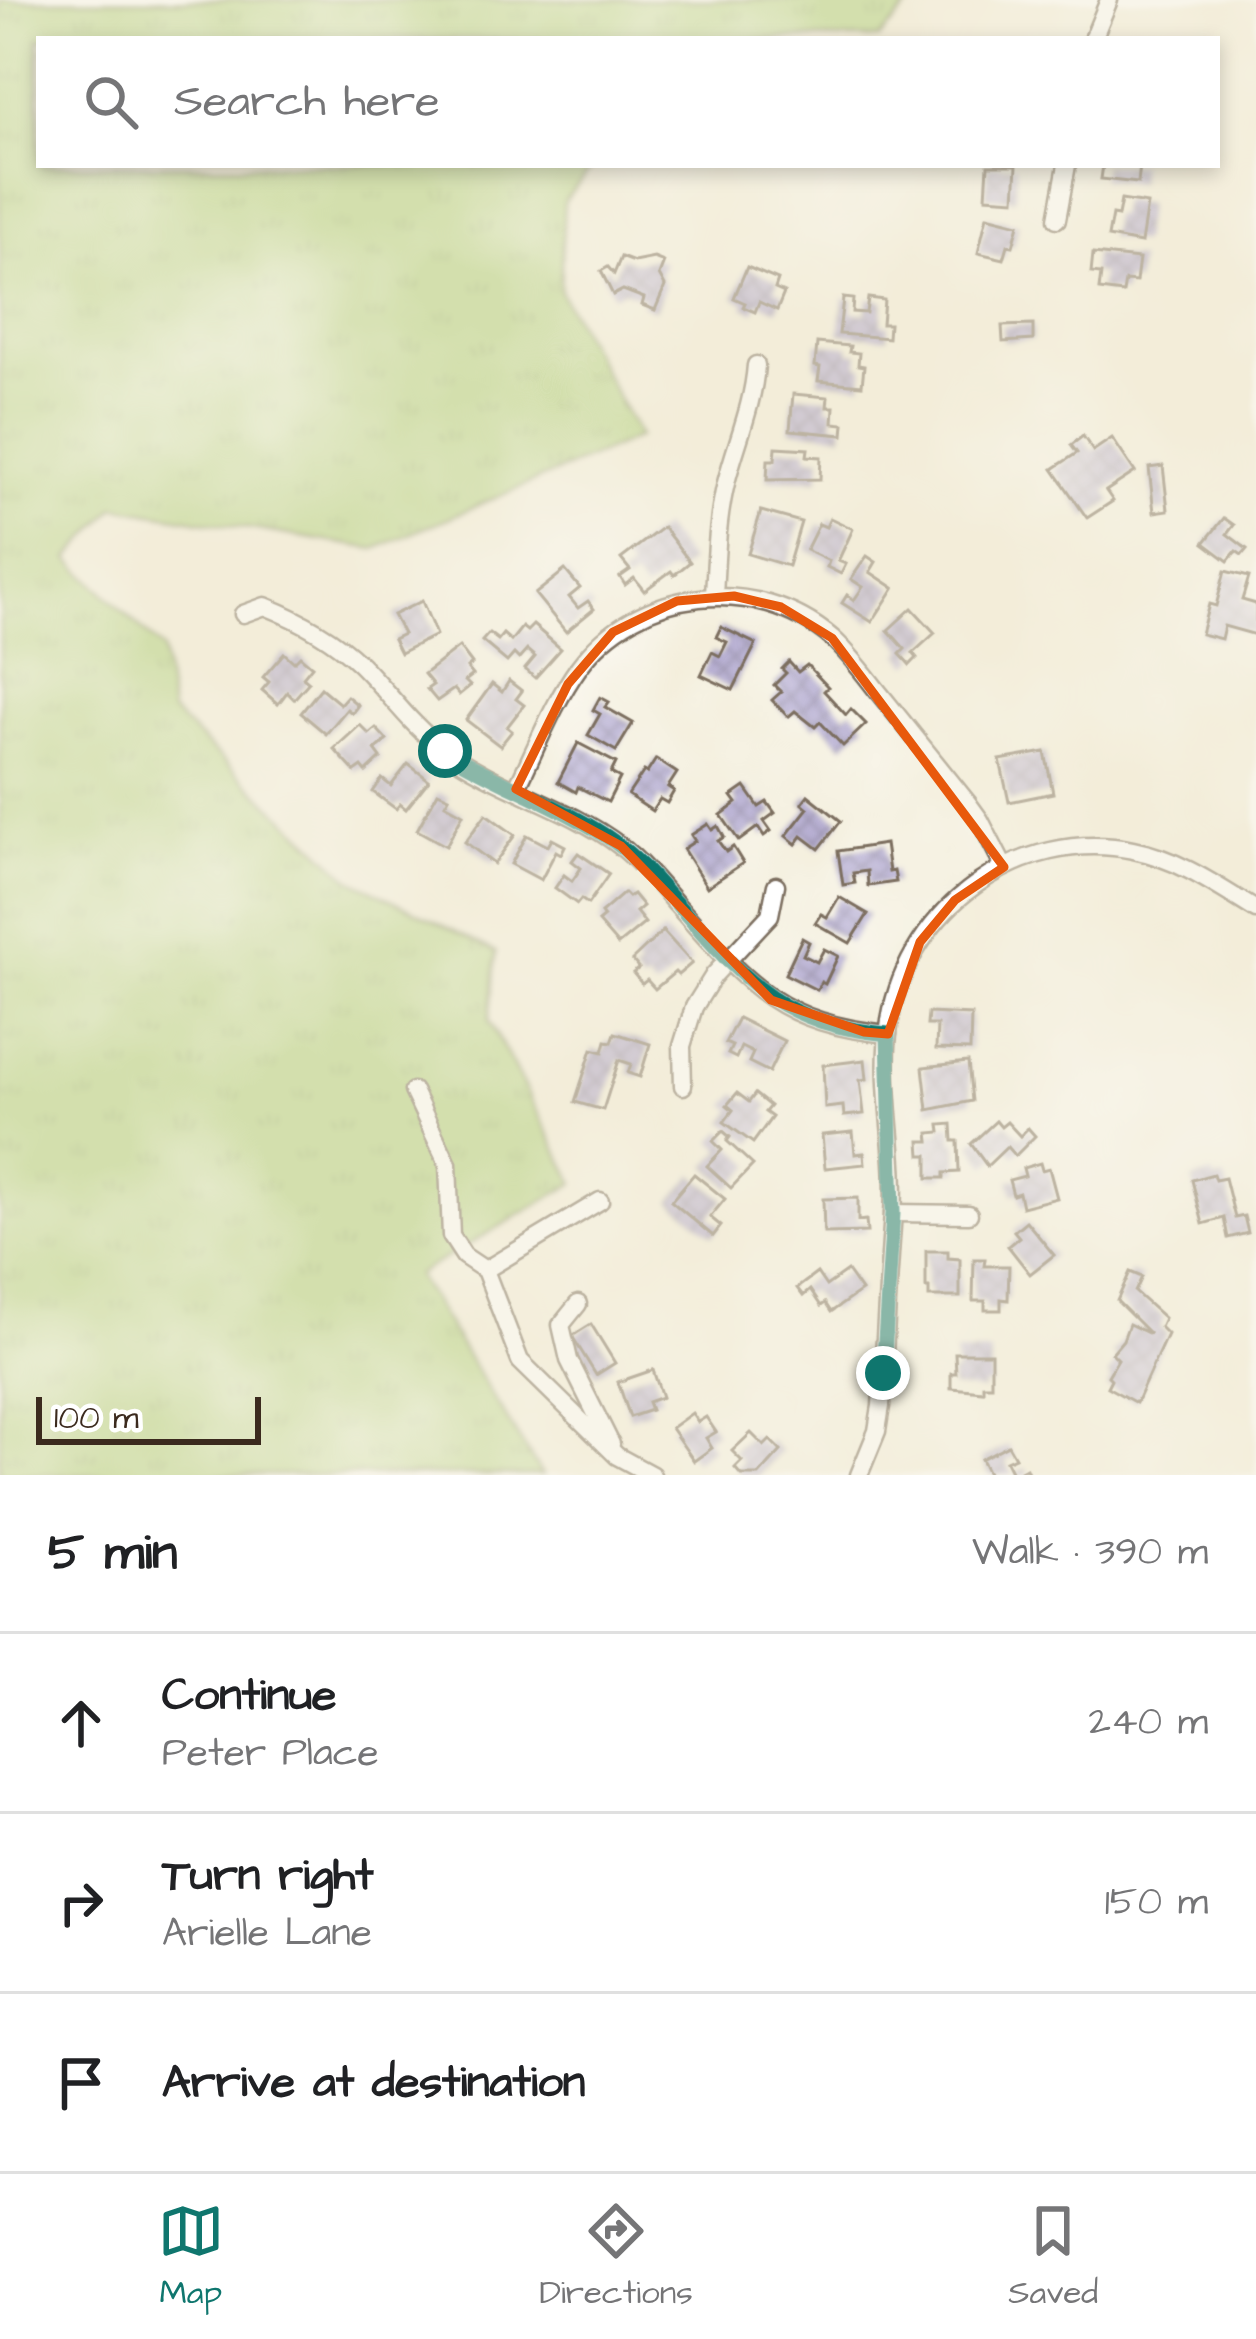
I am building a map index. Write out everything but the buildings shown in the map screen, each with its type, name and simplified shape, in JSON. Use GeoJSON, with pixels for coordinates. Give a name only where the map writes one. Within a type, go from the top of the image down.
{"type":"FeatureCollection","features":[{"type":"Feature","properties":{"kind":"street"},"geometry":{"type":"LineString","coordinates":[[1094,36],[1109,0]]}},
{"type":"Feature","properties":{"kind":"street"},"geometry":{"type":"LineString","coordinates":[[1057,218],[1066,168]]}},
{"type":"Feature","properties":{"kind":"street"},"geometry":{"type":"LineString","coordinates":[[714,596],[721,508],[754,396],[756,365]]}},
{"type":"Feature","properties":{"kind":"street"},"geometry":{"type":"LineString","coordinates":[[516,789],[568,684],[613,632],[649,610],[689,598],[754,600],[781,607],[832,638],[967,802],[1004,867]]}},
{"type":"Feature","properties":{"kind":"street"},"geometry":{"type":"LineString","coordinates":[[243,614],[265,606],[315,629],[361,665],[398,709],[445,751],[621,846],[757,989],[827,1025],[888,1034]]}},
{"type":"Feature","properties":{"kind":"street"},"geometry":{"type":"LineString","coordinates":[[859,1475],[877,1431],[881,1406],[893,1213],[888,1034],[896,994],[920,942],[977,882],[1026,858],[1068,848],[1134,850],[1188,868],[1256,910]]}},
{"type":"Feature","properties":{"kind":"street"},"geometry":{"type":"LineString","coordinates":[[682,1086],[682,1046],[703,991],[770,915],[776,885]]}},
{"type":"Feature","properties":{"kind":"street"},"geometry":{"type":"LineString","coordinates":[[413,1091],[448,1164],[451,1236],[464,1256],[485,1270],[520,1361],[617,1456],[652,1475]]}},
{"type":"Feature","properties":{"kind":"street"},"geometry":{"type":"LineString","coordinates":[[485,1270],[600,1201]]}},
{"type":"Feature","properties":{"kind":"street"},"geometry":{"type":"LineString","coordinates":[[893,1213],[969,1214]]}},
{"type":"Feature","properties":{"kind":"street"},"geometry":{"type":"LineString","coordinates":[[578,1304],[561,1325],[569,1360],[617,1456]]}},
{"type":"Feature","properties":{"kind":"highlighted area"},"geometry":{"type":"Polygon","coordinates":[[[734,596],[781,607],[832,638],[1004,867],[955,900],[920,942],[888,1034],[864,1032],[771,1000],[621,846],[516,789],[568,684],[613,632],[677,601],[734,596]]]}},
{"type":"Feature","properties":{"kind":"green space"},"geometry":{"type":"Polygon","coordinates":[[[0,0],[915,0],[882,36],[36,36],[36,168],[592,168],[564,201],[560,292],[639,437],[375,549],[115,507],[69,559],[162,649],[171,712],[351,879],[496,952],[489,1021],[575,1183],[416,1275],[542,1475],[0,1475],[0,0]]]}},
{"type":"Feature","properties":{"kind":"route"},"geometry":{"type":"LineString","coordinates":[[445,751],[621,846],[740,975],[771,1000],[827,1025],[888,1034],[893,1213],[883,1373]]}}]}
